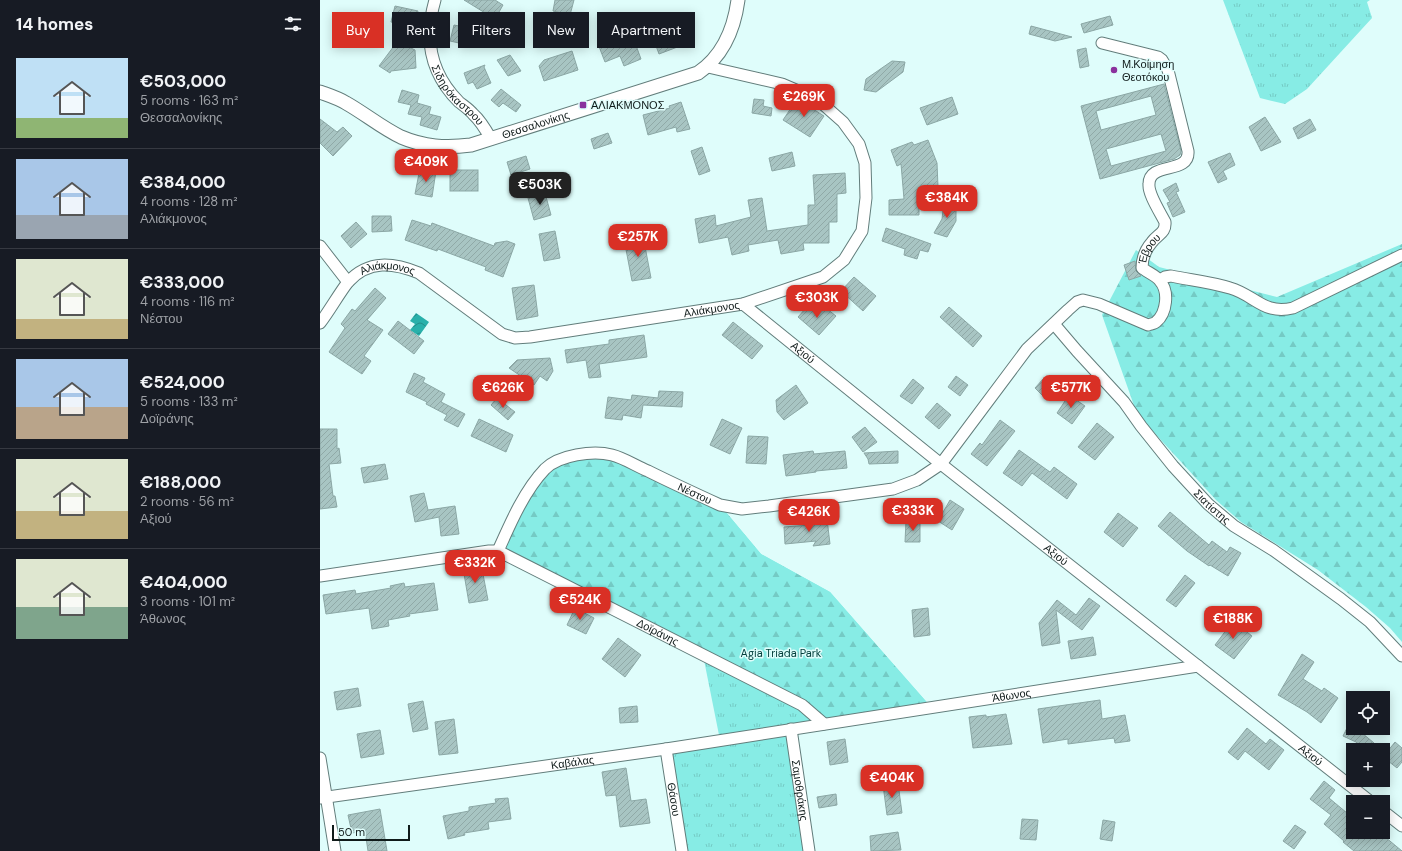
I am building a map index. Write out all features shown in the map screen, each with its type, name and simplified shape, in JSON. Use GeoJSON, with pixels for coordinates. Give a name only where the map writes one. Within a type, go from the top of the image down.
{"type":"FeatureCollection","features":[{"type":"Feature","properties":{"kind":"street","name":"Σιδηρόκαστρου"},"geometry":{"type":"LineString","coordinates":[[435,0],[429,38],[432,59],[435,67],[450,91],[458,101],[480,122],[491,139]]}},
{"type":"Feature","properties":{"kind":"street","name":"Θεσσαλονίκης"},"geometry":{"type":"LineString","coordinates":[[320,92],[344,102],[400,136],[420,143],[437,146],[453,147],[471,145],[698,73],[708,66],[721,51],[729,36],[734,21],[738,0]]}},
{"type":"Feature","properties":{"kind":"street","name":"Έβρου"},"geometry":{"type":"LineString","coordinates":[[941,464],[1027,349],[1078,302],[1083,300],[1099,304],[1148,325],[1156,323],[1162,316],[1166,302],[1165,290],[1160,280],[1142,268],[1142,257],[1152,241],[1163,232],[1165,227],[1165,222],[1150,190],[1150,179],[1153,174],[1157,172],[1184,162],[1188,155],[1174,92],[1166,65],[1158,57],[1102,43]]}},
{"type":"Feature","properties":{"kind":"street","name":"Αλιάκμονος"},"geometry":{"type":"LineString","coordinates":[[320,323],[348,282],[362,272],[378,265],[390,264],[404,267],[419,273],[502,334],[515,338],[530,337],[743,304],[823,277],[844,260],[862,231],[866,198],[865,163],[859,144],[843,122],[817,99],[782,84],[708,66]]}},
{"type":"Feature","properties":{"kind":"street"},"geometry":{"type":"LineString","coordinates":[[320,246],[348,282]]}},
{"type":"Feature","properties":{"kind":"street"},"geometry":{"type":"LineString","coordinates":[[1160,280],[1171,276],[1229,288],[1243,293],[1266,308],[1286,310],[1402,255]]}},
{"type":"Feature","properties":{"kind":"street","name":"Αξιού"},"geometry":{"type":"LineString","coordinates":[[743,304],[941,464],[1362,795]]}},
{"type":"Feature","properties":{"kind":"street","name":"Σιατίστης"},"geometry":{"type":"LineString","coordinates":[[1054,324],[1081,357],[1124,402],[1173,466],[1208,504],[1234,526],[1279,554],[1341,599],[1370,622],[1402,656]]}},
{"type":"Feature","properties":{"kind":"street","name":"Νέστου"},"geometry":{"type":"LineString","coordinates":[[498,551],[518,509],[545,469],[555,462],[580,455],[598,453],[618,457],[720,505],[742,509],[893,489],[917,480],[941,464]]}},
{"type":"Feature","properties":{"kind":"street"},"geometry":{"type":"LineString","coordinates":[[320,576],[489,551],[498,551]]}},
{"type":"Feature","properties":{"kind":"street","name":"Δοϊράνης"},"geometry":{"type":"LineString","coordinates":[[498,551],[802,705],[824,724]]}},
{"type":"Feature","properties":{"kind":"street","name":"Άθωνος"},"geometry":{"type":"LineString","coordinates":[[824,724],[1198,666]]}},
{"type":"Feature","properties":{"kind":"street","name":"Καβάλας"},"geometry":{"type":"LineString","coordinates":[[323,797],[666,749],[824,724]]}},
{"type":"Feature","properties":{"kind":"street","name":"Σαμοθράκης"},"geometry":{"type":"LineString","coordinates":[[792,729],[809,851]]}},
{"type":"Feature","properties":{"kind":"street","name":"Θάσου"},"geometry":{"type":"LineString","coordinates":[[666,749],[682,851]]}},
{"type":"Feature","properties":{"kind":"street"},"geometry":{"type":"LineString","coordinates":[[320,758],[323,797],[335,851]]}},
{"type":"Feature","properties":{"kind":"street"},"geometry":{"type":"LineString","coordinates":[[1390,817],[1402,826]]}},
{"type":"Feature","properties":{"kind":"green space"},"geometry":{"type":"Polygon","coordinates":[[[1223,0],[1370,0],[1367,2],[1372,18],[1307,89],[1285,104],[1260,98],[1223,0]]]}},
{"type":"Feature","properties":{"kind":"green space"},"geometry":{"type":"Polygon","coordinates":[[[1402,244],[1402,642],[1390,628],[1366,607],[1318,570],[1241,522],[1216,500],[1137,414],[1102,315],[1136,250],[1159,267],[1277,297],[1402,244]]]}},
{"type":"Feature","properties":{"kind":"green space","name":"Agia Triada Park"},"geometry":{"type":"Polygon","coordinates":[[[598,453],[720,505],[761,554],[830,592],[931,707],[824,724],[802,705],[498,551],[545,469],[598,453]]]}},
{"type":"Feature","properties":{"kind":"green space","name":"Agia Triada Park"},"geometry":{"type":"Polygon","coordinates":[[[720,505],[761,554],[830,592],[931,707],[792,729],[809,851],[682,851],[666,749],[720,740],[703,655],[720,505]]]}},
{"type":"Feature","properties":{"kind":"water"},"geometry":{"type":"Polygon","coordinates":[[[416,313],[429,322],[419,336],[410,330],[415,324],[410,321],[416,313]]]}},
{"type":"Feature","properties":{"kind":"building"},"geometry":{"type":"Polygon","coordinates":[[[464,0],[495,0],[503,5],[499,12],[484,12],[464,0]]]}},
{"type":"Feature","properties":{"kind":"building"},"geometry":{"type":"Polygon","coordinates":[[[555,0],[574,0],[571,12],[553,11],[555,0]]]}},
{"type":"Feature","properties":{"kind":"building"},"geometry":{"type":"Polygon","coordinates":[[[395,6],[418,11],[418,12],[394,12],[395,6]]]}},
{"type":"Feature","properties":{"kind":"building"},"geometry":{"type":"Polygon","coordinates":[[[1110,16],[1113,25],[1084,33],[1081,24],[1110,16]]]}},
{"type":"Feature","properties":{"kind":"building"},"geometry":{"type":"Polygon","coordinates":[[[454,25],[458,26],[458,43],[450,41],[454,25]]]}},
{"type":"Feature","properties":{"kind":"building"},"geometry":{"type":"Polygon","coordinates":[[[1031,26],[1072,37],[1055,41],[1029,34],[1031,26]]]}},
{"type":"Feature","properties":{"kind":"building"},"geometry":{"type":"Polygon","coordinates":[[[392,48],[411,48],[415,50],[416,68],[391,71],[390,73],[379,66],[392,48]]]}},
{"type":"Feature","properties":{"kind":"building"},"geometry":{"type":"Polygon","coordinates":[[[600,48],[637,48],[641,59],[624,66],[620,56],[605,62],[600,48]]]}},
{"type":"Feature","properties":{"kind":"building"},"geometry":{"type":"Polygon","coordinates":[[[657,48],[675,48],[659,54],[657,48]]]}},
{"type":"Feature","properties":{"kind":"building"},"geometry":{"type":"Polygon","coordinates":[[[1086,48],[1089,66],[1080,68],[1077,50],[1086,48]]]}},
{"type":"Feature","properties":{"kind":"building"},"geometry":{"type":"Polygon","coordinates":[[[572,51],[578,70],[544,81],[539,66],[544,60],[572,51]]]}},
{"type":"Feature","properties":{"kind":"building"},"geometry":{"type":"Polygon","coordinates":[[[510,55],[521,71],[508,76],[497,60],[510,55]]]}},
{"type":"Feature","properties":{"kind":"building"},"geometry":{"type":"Polygon","coordinates":[[[892,61],[905,62],[903,72],[876,92],[864,90],[866,79],[892,61]]]}},
{"type":"Feature","properties":{"kind":"building"},"geometry":{"type":"Polygon","coordinates":[[[485,65],[484,67],[491,83],[477,89],[473,82],[468,84],[464,73],[485,65]]]}},
{"type":"Feature","properties":{"kind":"building"},"geometry":{"type":"Polygon","coordinates":[[[1164,84],[1181,151],[1180,155],[1174,159],[1100,179],[1081,106],[1164,84]],[[1151,96],[1096,111],[1101,130],[1156,115],[1151,96]],[[1161,134],[1106,149],[1111,166],[1166,151],[1161,134]]]}},
{"type":"Feature","properties":{"kind":"building"},"geometry":{"type":"Polygon","coordinates":[[[501,89],[521,105],[516,112],[503,103],[499,107],[491,100],[501,89]]]}},
{"type":"Feature","properties":{"kind":"building"},"geometry":{"type":"Polygon","coordinates":[[[402,90],[419,95],[417,103],[431,107],[429,114],[441,117],[437,130],[420,125],[422,117],[408,114],[411,105],[398,102],[402,90]]]}},
{"type":"Feature","properties":{"kind":"building"},"geometry":{"type":"Polygon","coordinates":[[[952,97],[958,114],[927,125],[920,108],[952,97]]]}},
{"type":"Feature","properties":{"kind":"building"},"geometry":{"type":"Polygon","coordinates":[[[754,99],[764,100],[763,106],[772,108],[771,116],[752,113],[754,99]]]}},
{"type":"Feature","properties":{"kind":"building"},"geometry":{"type":"Polygon","coordinates":[[[797,99],[824,116],[810,137],[783,120],[797,99]]]}},
{"type":"Feature","properties":{"kind":"building"},"geometry":{"type":"Polygon","coordinates":[[[681,102],[690,129],[677,132],[676,127],[648,135],[643,115],[670,108],[669,106],[681,102]]]}},
{"type":"Feature","properties":{"kind":"building"},"geometry":{"type":"Polygon","coordinates":[[[1265,117],[1281,142],[1261,151],[1249,127],[1265,117]]]}},
{"type":"Feature","properties":{"kind":"building"},"geometry":{"type":"Polygon","coordinates":[[[320,119],[337,132],[343,127],[352,136],[333,156],[320,143],[320,119]]]}},
{"type":"Feature","properties":{"kind":"building"},"geometry":{"type":"Polygon","coordinates":[[[1310,119],[1316,130],[1298,139],[1293,128],[1310,119]]]}},
{"type":"Feature","properties":{"kind":"building"},"geometry":{"type":"Polygon","coordinates":[[[608,133],[612,143],[594,149],[591,139],[608,133]]]}},
{"type":"Feature","properties":{"kind":"building"},"geometry":{"type":"Polygon","coordinates":[[[928,140],[937,163],[938,187],[919,189],[919,215],[889,215],[889,200],[904,199],[901,164],[897,166],[891,150],[912,142],[914,145],[928,140]]]}},
{"type":"Feature","properties":{"kind":"building"},"geometry":{"type":"Polygon","coordinates":[[[702,147],[710,171],[699,175],[691,151],[702,147]]]}},
{"type":"Feature","properties":{"kind":"building"},"geometry":{"type":"Polygon","coordinates":[[[792,152],[795,166],[772,171],[769,158],[792,152]]]}},
{"type":"Feature","properties":{"kind":"building"},"geometry":{"type":"Polygon","coordinates":[[[1230,153],[1235,165],[1223,171],[1227,179],[1218,183],[1208,162],[1230,153]]]}},
{"type":"Feature","properties":{"kind":"building"},"geometry":{"type":"Polygon","coordinates":[[[526,156],[530,169],[511,175],[507,162],[526,156]]]}},
{"type":"Feature","properties":{"kind":"building"},"geometry":{"type":"Polygon","coordinates":[[[420,168],[436,171],[432,197],[415,194],[420,168]]]}},
{"type":"Feature","properties":{"kind":"building"},"geometry":{"type":"Polygon","coordinates":[[[450,170],[478,170],[478,191],[450,191],[450,170]]]}},
{"type":"Feature","properties":{"kind":"building"},"geometry":{"type":"Polygon","coordinates":[[[845,173],[846,193],[837,194],[837,222],[829,222],[829,243],[803,243],[804,250],[781,254],[778,240],[748,245],[749,251],[732,255],[728,237],[699,243],[695,219],[715,215],[716,226],[751,217],[748,200],[762,198],[767,231],[808,225],[808,205],[815,205],[813,175],[845,173]]]}},
{"type":"Feature","properties":{"kind":"building"},"geometry":{"type":"Polygon","coordinates":[[[1176,183],[1179,191],[1176,192],[1185,212],[1173,217],[1167,203],[1170,202],[1163,190],[1176,183]]]}},
{"type":"Feature","properties":{"kind":"building"},"geometry":{"type":"Polygon","coordinates":[[[545,193],[551,215],[534,220],[528,198],[545,193]]]}},
{"type":"Feature","properties":{"kind":"building"},"geometry":{"type":"Polygon","coordinates":[[[944,202],[956,202],[956,221],[947,237],[934,233],[942,219],[944,202]]]}},
{"type":"Feature","properties":{"kind":"building"},"geometry":{"type":"Polygon","coordinates":[[[372,216],[391,216],[392,231],[372,232],[372,216]]]}},
{"type":"Feature","properties":{"kind":"building"},"geometry":{"type":"Polygon","coordinates":[[[412,220],[431,226],[432,223],[494,246],[495,243],[507,241],[515,244],[503,277],[485,270],[486,267],[438,249],[437,251],[405,240],[412,220]]]}},
{"type":"Feature","properties":{"kind":"building"},"geometry":{"type":"Polygon","coordinates":[[[356,222],[367,234],[351,248],[341,236],[356,222]]]}},
{"type":"Feature","properties":{"kind":"building"},"geometry":{"type":"Polygon","coordinates":[[[886,228],[931,244],[928,252],[920,250],[917,259],[904,255],[905,249],[882,241],[886,228]]]}},
{"type":"Feature","properties":{"kind":"building"},"geometry":{"type":"Polygon","coordinates":[[[555,231],[560,258],[544,261],[539,234],[555,231]]]}},
{"type":"Feature","properties":{"kind":"building"},"geometry":{"type":"Polygon","coordinates":[[[643,236],[651,278],[632,281],[624,239],[643,236]]]}},
{"type":"Feature","properties":{"kind":"building"},"geometry":{"type":"Polygon","coordinates":[[[1135,261],[1136,271],[1141,276],[1129,280],[1124,265],[1135,261]]]}},
{"type":"Feature","properties":{"kind":"building"},"geometry":{"type":"Polygon","coordinates":[[[854,277],[876,296],[863,311],[841,291],[854,277]]]}},
{"type":"Feature","properties":{"kind":"building"},"geometry":{"type":"Polygon","coordinates":[[[534,285],[538,316],[517,320],[512,288],[534,285]]]}},
{"type":"Feature","properties":{"kind":"building"},"geometry":{"type":"Polygon","coordinates":[[[375,288],[386,298],[367,320],[383,330],[364,356],[371,361],[362,374],[329,352],[345,328],[341,324],[352,309],[355,311],[375,288]]]}},
{"type":"Feature","properties":{"kind":"building"},"geometry":{"type":"Polygon","coordinates":[[[822,305],[836,316],[819,335],[798,317],[806,308],[810,311],[814,307],[817,311],[822,305]]]}},
{"type":"Feature","properties":{"kind":"building"},"geometry":{"type":"Polygon","coordinates":[[[949,307],[982,336],[973,347],[940,317],[949,307]]]}},
{"type":"Feature","properties":{"kind":"building"},"geometry":{"type":"Polygon","coordinates":[[[398,321],[424,341],[414,354],[388,334],[398,321]]]}},
{"type":"Feature","properties":{"kind":"building"},"geometry":{"type":"Polygon","coordinates":[[[733,322],[763,346],[752,359],[722,335],[733,322]]]}},
{"type":"Feature","properties":{"kind":"building"},"geometry":{"type":"Polygon","coordinates":[[[644,335],[647,357],[599,364],[601,377],[589,378],[586,360],[567,363],[565,350],[609,344],[609,340],[644,335]]]}},
{"type":"Feature","properties":{"kind":"building"},"geometry":{"type":"Polygon","coordinates":[[[550,358],[553,371],[547,381],[540,376],[534,385],[509,368],[517,360],[550,358]]]}},
{"type":"Feature","properties":{"kind":"building"},"geometry":{"type":"Polygon","coordinates":[[[414,373],[425,378],[423,382],[445,394],[441,402],[465,414],[458,427],[444,420],[447,415],[426,404],[427,402],[406,392],[414,373]]]}},
{"type":"Feature","properties":{"kind":"building"},"geometry":{"type":"Polygon","coordinates":[[[956,376],[968,385],[960,396],[948,387],[956,376]]]}},
{"type":"Feature","properties":{"kind":"building"},"geometry":{"type":"Polygon","coordinates":[[[1044,378],[1056,388],[1046,399],[1035,388],[1044,378]]]}},
{"type":"Feature","properties":{"kind":"building"},"geometry":{"type":"Polygon","coordinates":[[[913,379],[924,388],[912,404],[900,396],[913,379]]]}},
{"type":"Feature","properties":{"kind":"building"},"geometry":{"type":"Polygon","coordinates":[[[796,385],[808,403],[784,420],[777,412],[776,400],[796,385]]]}},
{"type":"Feature","properties":{"kind":"building"},"geometry":{"type":"Polygon","coordinates":[[[659,391],[683,392],[682,407],[643,405],[641,418],[623,415],[622,420],[605,418],[608,397],[631,400],[632,395],[658,398],[659,391]]]}},
{"type":"Feature","properties":{"kind":"building"},"geometry":{"type":"Polygon","coordinates":[[[1069,395],[1085,406],[1072,424],[1057,413],[1069,395]]]}},
{"type":"Feature","properties":{"kind":"building"},"geometry":{"type":"Polygon","coordinates":[[[497,398],[515,412],[508,420],[491,405],[497,398]]]}},
{"type":"Feature","properties":{"kind":"building"},"geometry":{"type":"Polygon","coordinates":[[[937,403],[951,415],[939,429],[925,417],[937,403]]]}},
{"type":"Feature","properties":{"kind":"building"},"geometry":{"type":"Polygon","coordinates":[[[479,419],[513,435],[506,452],[471,436],[479,419]]]}},
{"type":"Feature","properties":{"kind":"building"},"geometry":{"type":"Polygon","coordinates":[[[722,419],[742,428],[730,454],[710,445],[722,419]]]}},
{"type":"Feature","properties":{"kind":"building"},"geometry":{"type":"Polygon","coordinates":[[[1000,420],[1015,431],[987,466],[971,454],[980,443],[982,445],[1000,420]]]}},
{"type":"Feature","properties":{"kind":"building"},"geometry":{"type":"Polygon","coordinates":[[[1097,423],[1114,437],[1095,460],[1078,447],[1097,423]]]}},
{"type":"Feature","properties":{"kind":"building"},"geometry":{"type":"Polygon","coordinates":[[[865,427],[877,442],[863,452],[852,437],[865,427]]]}},
{"type":"Feature","properties":{"kind":"building"},"geometry":{"type":"Polygon","coordinates":[[[320,429],[337,429],[337,449],[339,448],[341,463],[329,464],[333,496],[335,496],[337,507],[320,509],[320,429]]]}},
{"type":"Feature","properties":{"kind":"building"},"geometry":{"type":"Polygon","coordinates":[[[748,436],[768,437],[766,464],[746,463],[748,436]]]}},
{"type":"Feature","properties":{"kind":"building"},"geometry":{"type":"Polygon","coordinates":[[[1019,450],[1050,472],[1054,467],[1077,484],[1067,499],[1032,473],[1022,486],[1003,473],[1019,450]]]}},
{"type":"Feature","properties":{"kind":"building"},"geometry":{"type":"Polygon","coordinates":[[[813,451],[814,454],[845,451],[847,468],[786,476],[783,455],[813,451]]]}},
{"type":"Feature","properties":{"kind":"building"},"geometry":{"type":"Polygon","coordinates":[[[898,451],[898,463],[869,464],[864,453],[898,451]]]}},
{"type":"Feature","properties":{"kind":"building"},"geometry":{"type":"Polygon","coordinates":[[[385,464],[388,479],[364,483],[361,468],[385,464]]]}},
{"type":"Feature","properties":{"kind":"building"},"geometry":{"type":"Polygon","coordinates":[[[424,493],[428,510],[455,506],[459,534],[441,536],[439,517],[415,522],[410,496],[424,493]]]}},
{"type":"Feature","properties":{"kind":"building"},"geometry":{"type":"Polygon","coordinates":[[[950,500],[964,509],[952,530],[938,521],[950,500]]]}},
{"type":"Feature","properties":{"kind":"building"},"geometry":{"type":"Polygon","coordinates":[[[1170,512],[1209,545],[1212,541],[1227,552],[1230,547],[1241,553],[1228,576],[1210,565],[1209,566],[1187,551],[1158,526],[1170,512]]]}},
{"type":"Feature","properties":{"kind":"building"},"geometry":{"type":"Polygon","coordinates":[[[1118,513],[1138,528],[1123,547],[1104,532],[1118,513]]]}},
{"type":"Feature","properties":{"kind":"building"},"geometry":{"type":"Polygon","coordinates":[[[827,519],[830,544],[813,546],[816,541],[785,544],[784,527],[811,525],[811,521],[827,519]]]}},
{"type":"Feature","properties":{"kind":"building"},"geometry":{"type":"Polygon","coordinates":[[[906,521],[920,521],[920,542],[905,542],[906,521]]]}},
{"type":"Feature","properties":{"kind":"building"},"geometry":{"type":"Polygon","coordinates":[[[481,564],[488,600],[469,603],[463,568],[481,564]]]}},
{"type":"Feature","properties":{"kind":"building"},"geometry":{"type":"Polygon","coordinates":[[[1185,575],[1195,583],[1176,607],[1166,600],[1185,575]]]}},
{"type":"Feature","properties":{"kind":"building"},"geometry":{"type":"Polygon","coordinates":[[[404,583],[405,587],[434,583],[438,610],[409,614],[410,616],[388,620],[389,626],[372,629],[369,608],[326,614],[323,595],[355,590],[356,594],[391,588],[390,586],[404,583]]]}},
{"type":"Feature","properties":{"kind":"building"},"geometry":{"type":"Polygon","coordinates":[[[1089,598],[1100,606],[1082,630],[1056,610],[1060,643],[1042,646],[1039,623],[1057,600],[1076,615],[1089,598]]]}},
{"type":"Feature","properties":{"kind":"building"},"geometry":{"type":"Polygon","coordinates":[[[575,608],[594,618],[586,634],[567,625],[575,608]]]}},
{"type":"Feature","properties":{"kind":"building"},"geometry":{"type":"Polygon","coordinates":[[[928,608],[930,635],[914,637],[912,610],[928,608]]]}},
{"type":"Feature","properties":{"kind":"building"},"geometry":{"type":"Polygon","coordinates":[[[1233,621],[1252,636],[1234,659],[1215,645],[1233,621]]]}},
{"type":"Feature","properties":{"kind":"building"},"geometry":{"type":"Polygon","coordinates":[[[1093,637],[1096,655],[1071,659],[1068,641],[1093,637]]]}},
{"type":"Feature","properties":{"kind":"building"},"geometry":{"type":"Polygon","coordinates":[[[618,638],[641,655],[625,677],[602,659],[618,638]]]}},
{"type":"Feature","properties":{"kind":"building"},"geometry":{"type":"Polygon","coordinates":[[[1302,654],[1314,662],[1303,679],[1322,691],[1324,688],[1338,698],[1321,723],[1307,712],[1278,695],[1302,654]]]}},
{"type":"Feature","properties":{"kind":"building"},"geometry":{"type":"Polygon","coordinates":[[[358,688],[361,706],[337,710],[334,692],[358,688]]]}},
{"type":"Feature","properties":{"kind":"building"},"geometry":{"type":"Polygon","coordinates":[[[1100,700],[1102,719],[1125,715],[1130,741],[1115,743],[1114,738],[1068,744],[1068,739],[1043,743],[1038,709],[1100,700]]]}},
{"type":"Feature","properties":{"kind":"building"},"geometry":{"type":"Polygon","coordinates":[[[423,701],[428,729],[413,732],[408,704],[423,701]]]}},
{"type":"Feature","properties":{"kind":"building"},"geometry":{"type":"Polygon","coordinates":[[[637,706],[638,722],[620,723],[619,708],[637,706]]]}},
{"type":"Feature","properties":{"kind":"building"},"geometry":{"type":"Polygon","coordinates":[[[1006,714],[1012,744],[973,748],[969,717],[986,715],[986,717],[1006,714]]]}},
{"type":"Feature","properties":{"kind":"building"},"geometry":{"type":"Polygon","coordinates":[[[454,719],[458,753],[439,755],[435,722],[454,719]]]}},
{"type":"Feature","properties":{"kind":"building"},"geometry":{"type":"Polygon","coordinates":[[[1247,728],[1266,744],[1270,739],[1284,750],[1269,770],[1245,751],[1238,760],[1228,752],[1247,728]]]}},
{"type":"Feature","properties":{"kind":"building"},"geometry":{"type":"Polygon","coordinates":[[[380,730],[384,754],[361,758],[357,734],[380,730]]]}},
{"type":"Feature","properties":{"kind":"building"},"geometry":{"type":"Polygon","coordinates":[[[1346,730],[1346,735],[1364,735],[1374,743],[1357,743],[1343,736],[1346,730]]]}},
{"type":"Feature","properties":{"kind":"building"},"geometry":{"type":"Polygon","coordinates":[[[845,739],[848,762],[830,765],[827,742],[845,739]]]}},
{"type":"Feature","properties":{"kind":"building"},"geometry":{"type":"Polygon","coordinates":[[[1395,742],[1402,748],[1402,762],[1397,768],[1390,762],[1390,748],[1395,742]]]}},
{"type":"Feature","properties":{"kind":"building"},"geometry":{"type":"Polygon","coordinates":[[[626,768],[631,801],[646,799],[650,823],[620,827],[616,795],[606,796],[602,772],[626,768]]]}},
{"type":"Feature","properties":{"kind":"building"},"geometry":{"type":"Polygon","coordinates":[[[1324,781],[1335,790],[1329,798],[1346,812],[1346,839],[1387,839],[1402,851],[1354,851],[1324,824],[1331,815],[1310,799],[1324,781]]]}},
{"type":"Feature","properties":{"kind":"building"},"geometry":{"type":"Polygon","coordinates":[[[898,783],[902,813],[887,815],[883,785],[898,783]]]}},
{"type":"Feature","properties":{"kind":"building"},"geometry":{"type":"Polygon","coordinates":[[[836,794],[837,805],[819,808],[817,797],[836,794]]]}},
{"type":"Feature","properties":{"kind":"building"},"geometry":{"type":"Polygon","coordinates":[[[508,798],[511,819],[488,822],[489,829],[464,833],[465,835],[448,839],[443,816],[469,811],[469,807],[496,803],[495,799],[508,798]]]}},
{"type":"Feature","properties":{"kind":"building"},"geometry":{"type":"Polygon","coordinates":[[[380,809],[387,851],[368,851],[365,831],[352,833],[348,815],[380,809]]]}},
{"type":"Feature","properties":{"kind":"building"},"geometry":{"type":"Polygon","coordinates":[[[1022,819],[1038,820],[1036,840],[1020,839],[1022,819]]]}},
{"type":"Feature","properties":{"kind":"building"},"geometry":{"type":"Polygon","coordinates":[[[1103,820],[1115,822],[1112,841],[1100,839],[1103,820]]]}},
{"type":"Feature","properties":{"kind":"building"},"geometry":{"type":"Polygon","coordinates":[[[1295,825],[1306,832],[1294,849],[1283,841],[1295,825]]]}},
{"type":"Feature","properties":{"kind":"building"},"geometry":{"type":"Polygon","coordinates":[[[898,832],[901,850],[871,851],[870,836],[898,832]]]}},
{"type":"Feature","properties":{"kind":"place","name":"Μ.Κοίμηση Θεοτόκου"},"geometry":{"type":"Point","coordinates":[1114,70]}},
{"type":"Feature","properties":{"kind":"place","name":"ΑΛΙΑΚΜΟΝΟΣ"},"geometry":{"type":"Point","coordinates":[583,105]}}]}
